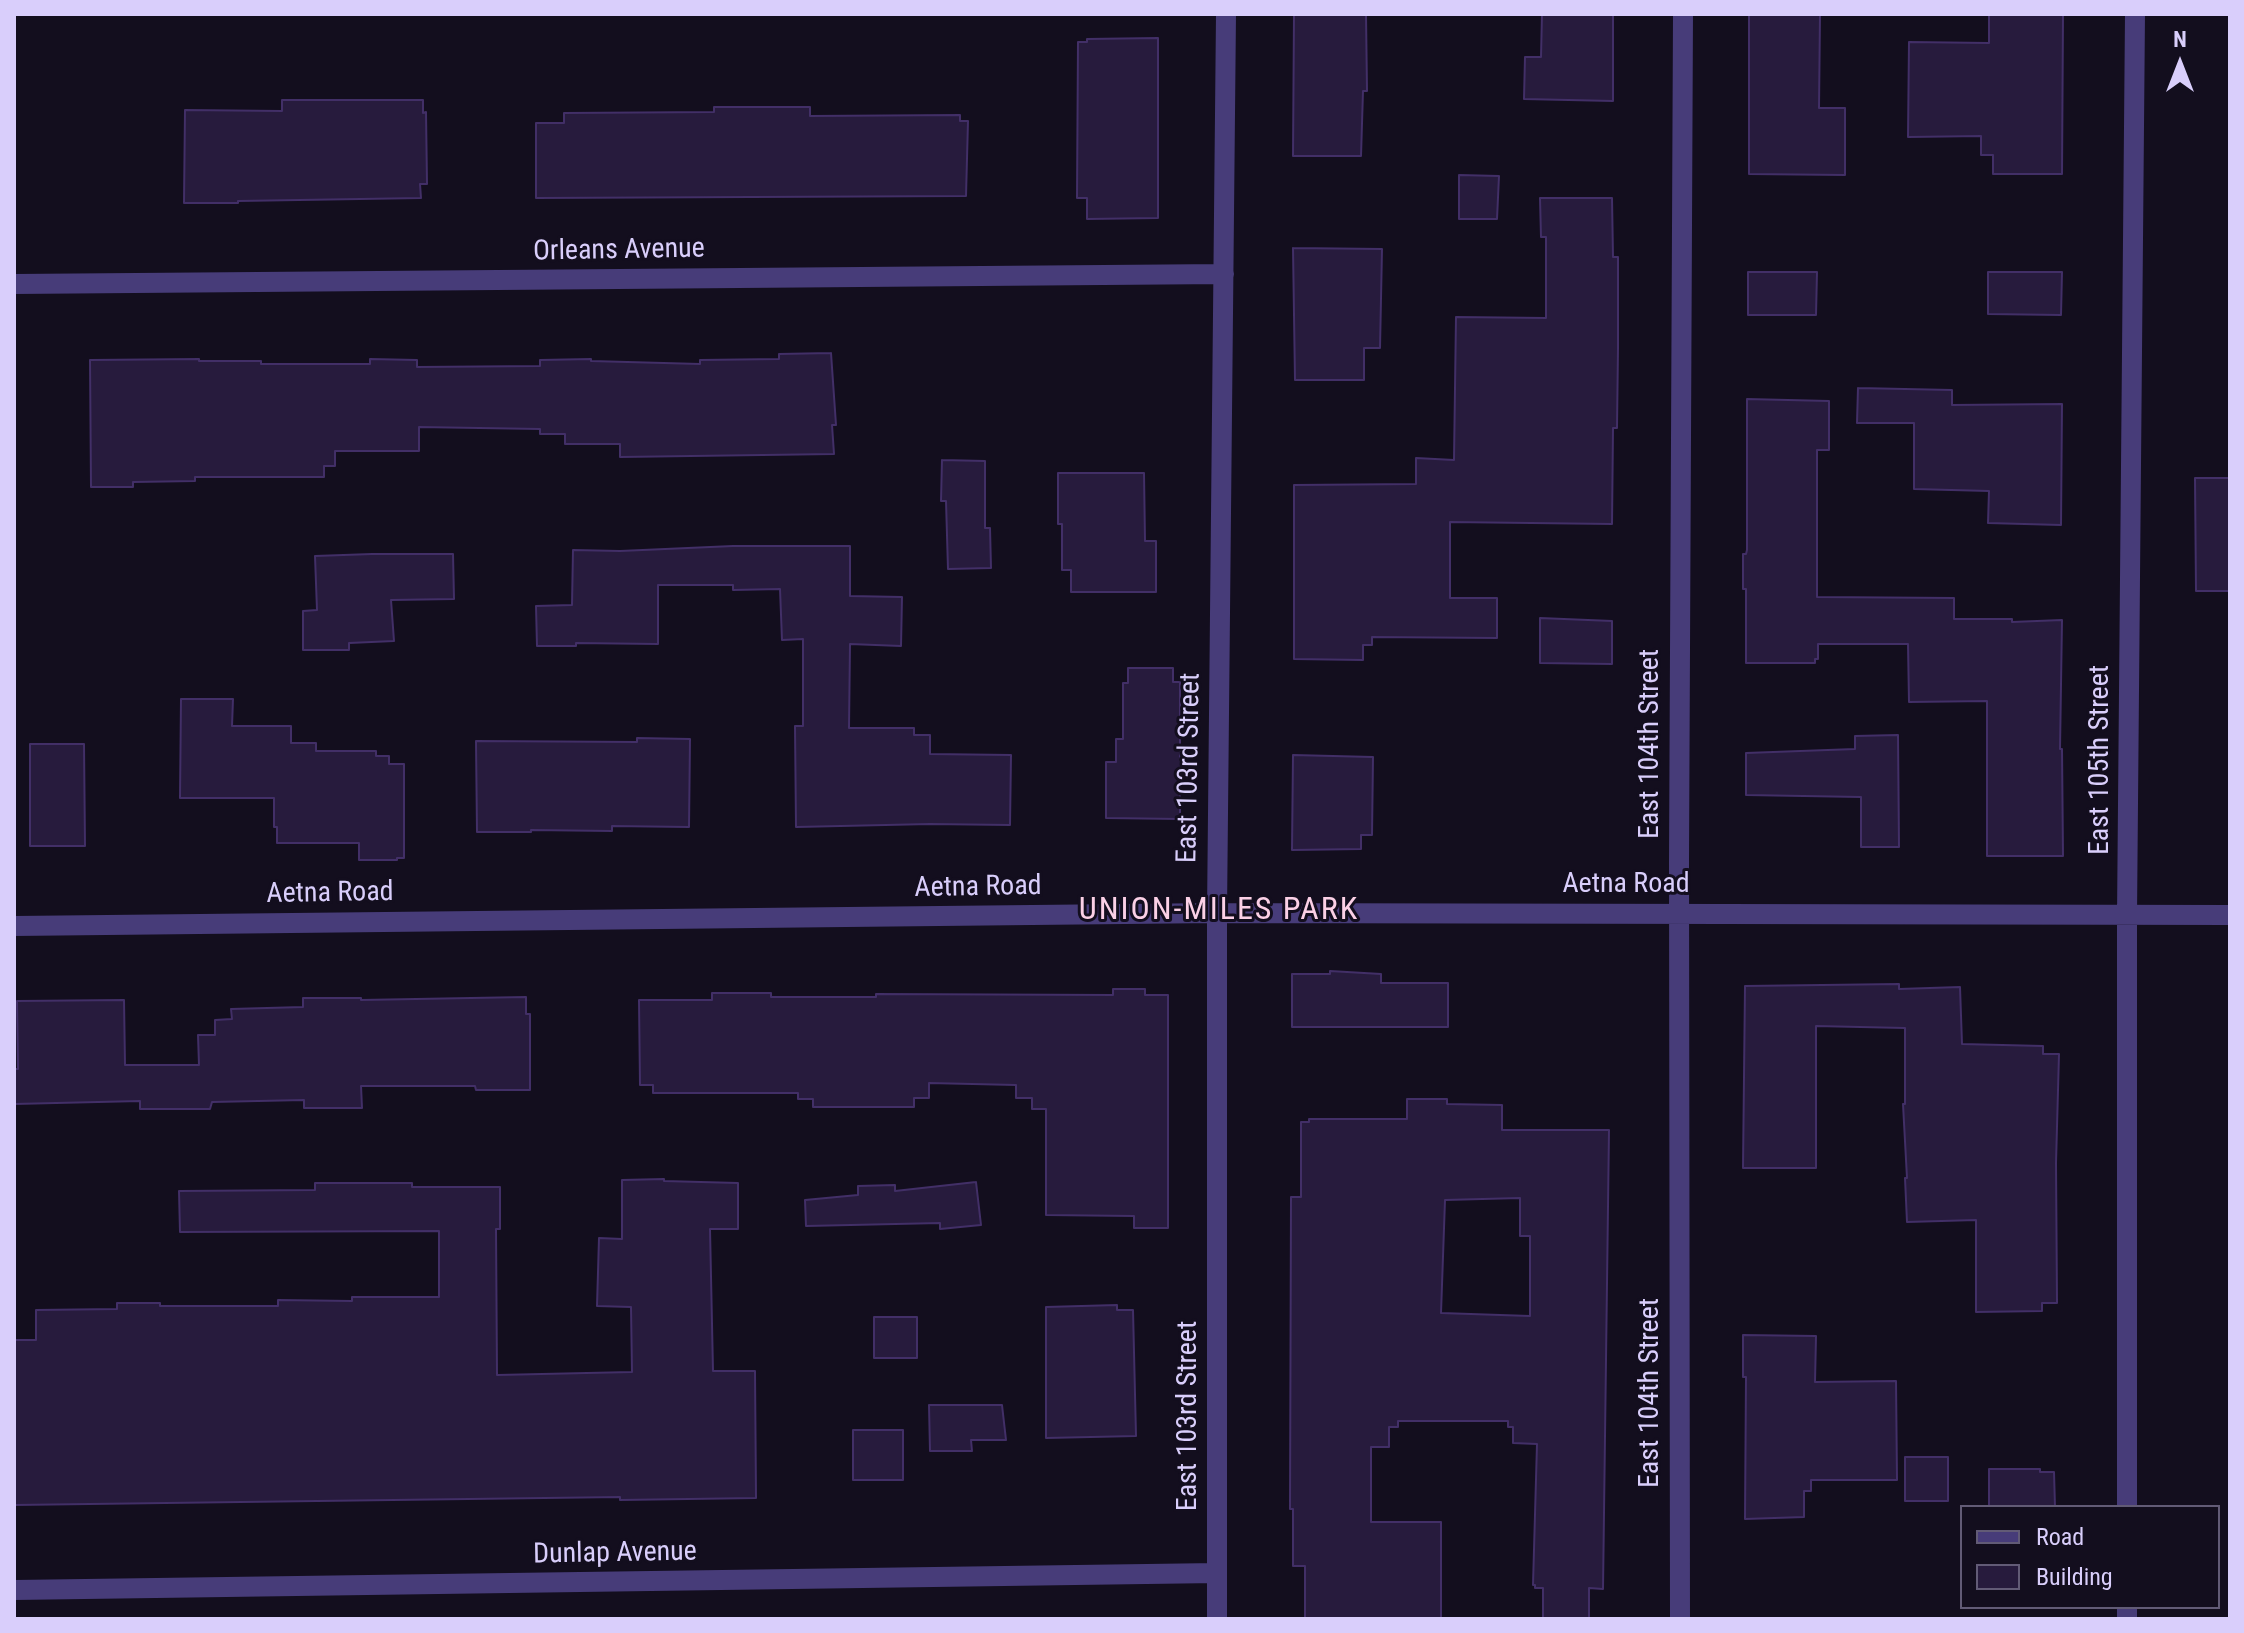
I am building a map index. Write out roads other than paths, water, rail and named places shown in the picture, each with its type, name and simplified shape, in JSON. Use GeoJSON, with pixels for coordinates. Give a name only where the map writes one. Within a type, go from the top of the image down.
{"type":"FeatureCollection","features":[{"type":"Feature","properties":{"kind":"street","name":"East 103rd Street"},"geometry":{"type":"LineString","coordinates":[[1217,1619],[1217,913],[1226,14]]}},
{"type":"Feature","properties":{"kind":"street","name":"East 104th Street"},"geometry":{"type":"LineString","coordinates":[[1680,1619],[1683,14]]}},
{"type":"Feature","properties":{"kind":"street","name":"East 105th Street"},"geometry":{"type":"LineString","coordinates":[[2127,1505],[2127,915],[2135,14]]}},
{"type":"Feature","properties":{"kind":"street","name":"Orleans Avenue"},"geometry":{"type":"LineString","coordinates":[[14,284],[1224,274]]}},
{"type":"Feature","properties":{"kind":"street","name":"Aetna Road"},"geometry":{"type":"LineString","coordinates":[[14,926],[1217,913],[2230,915]]}},
{"type":"Feature","properties":{"kind":"street","name":"Dunlap Avenue"},"geometry":{"type":"LineString","coordinates":[[14,1590],[1217,1573]]}},
{"type":"Feature","properties":{"kind":"district","name":"UNION-MILES PARK"},"geometry":{"type":"Point","coordinates":[1219,911]}}]}
